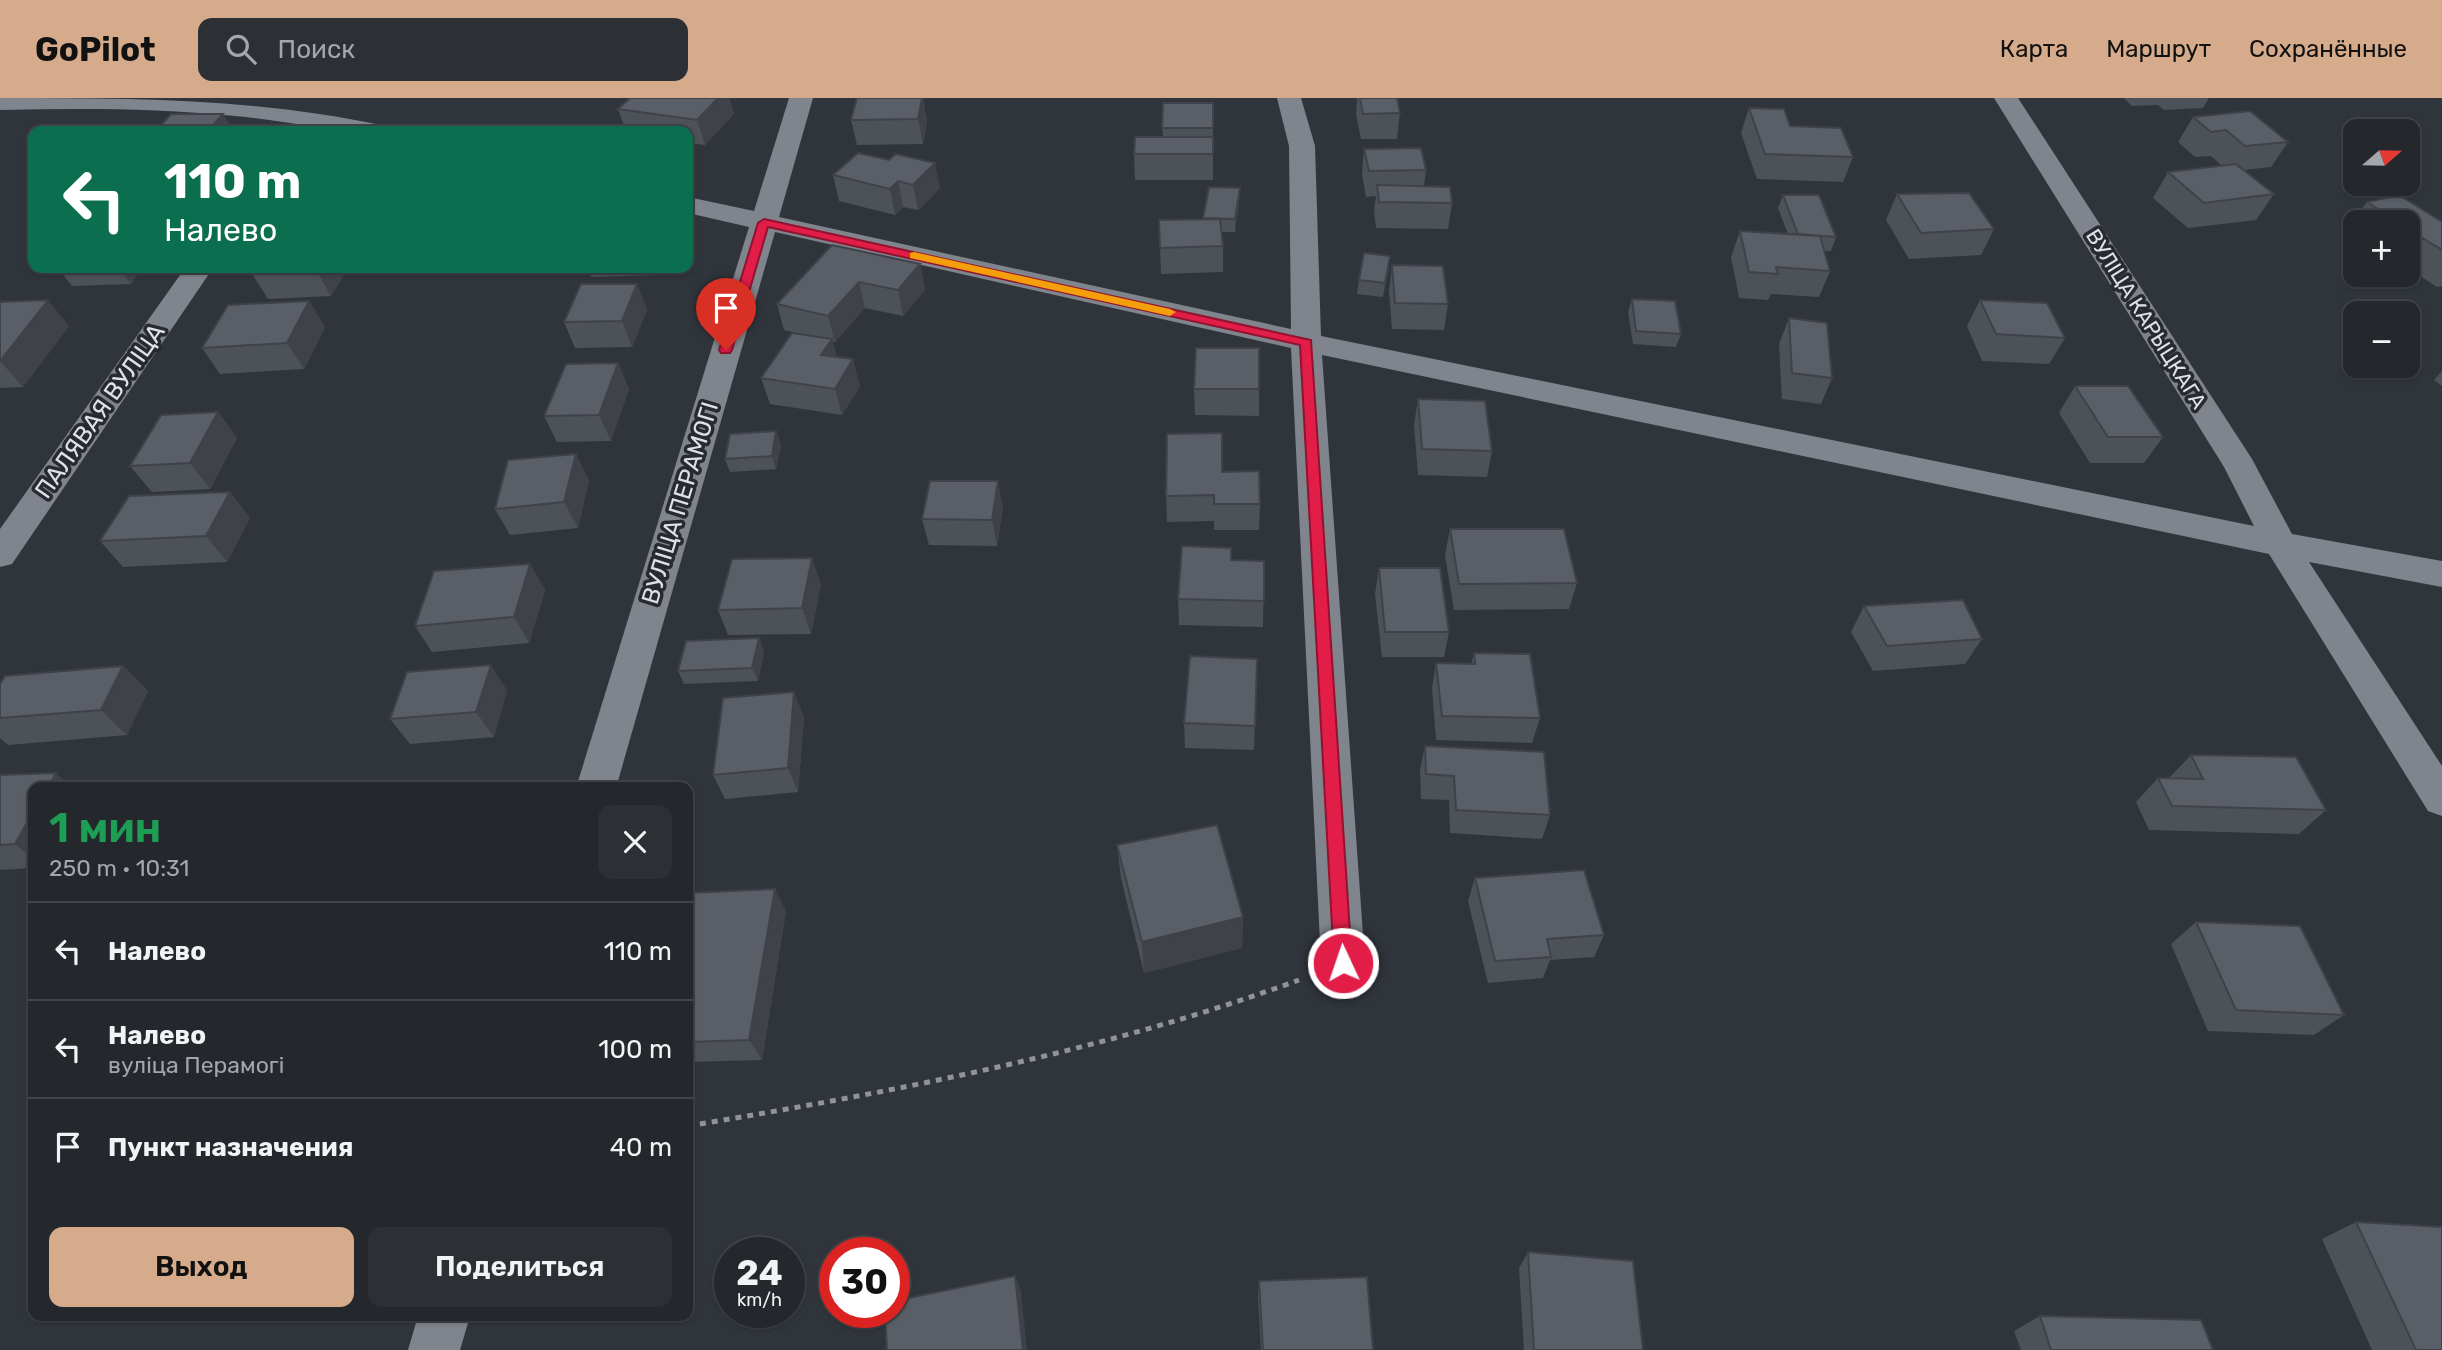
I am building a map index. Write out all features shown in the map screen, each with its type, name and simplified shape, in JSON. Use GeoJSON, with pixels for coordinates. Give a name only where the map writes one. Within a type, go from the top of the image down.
{"type":"FeatureCollection","features":[{"type":"Feature","properties":{"kind":"street"},"geometry":{"type":"LineString","coordinates":[[0,103],[43,98],[188,101],[306,115],[354,126]]}},
{"type":"Feature","properties":{"kind":"street","name":"ВУЛІЦА ПЕРАМОГІ"},"geometry":{"type":"LineString","coordinates":[[598,782],[801,98]]}},
{"type":"Feature","properties":{"kind":"street"},"geometry":{"type":"LineString","coordinates":[[1289,98],[1302,146],[1306,342],[1343,963]]}},
{"type":"Feature","properties":{"kind":"street","name":"ВУЛІЦА КАРЫЦКАГА"},"geometry":{"type":"LineString","coordinates":[[2006,98],[2240,467],[2280,544],[2442,799]]}},
{"type":"Feature","properties":{"kind":"street"},"geometry":{"type":"LineString","coordinates":[[693,206],[1306,342],[2280,544],[2442,575]]}},
{"type":"Feature","properties":{"kind":"street","name":"ПАЛЯВАЯ ВУЛІЦА"},"geometry":{"type":"LineString","coordinates":[[0,555],[196,273]]}},
{"type":"Feature","properties":{"kind":"street"},"geometry":{"type":"LineString","coordinates":[[434,1350],[443,1321]]}},
{"type":"Feature","properties":{"kind":"path"},"geometry":{"type":"LineString","coordinates":[[693,1125],[915,1084],[1086,1047],[1192,1017],[1343,963]]}},
{"type":"Feature","properties":{"kind":"building"},"geometry":{"type":"Polygon","coordinates":[[[630,98],[718,98],[697,120],[618,109],[630,98]]]}},
{"type":"Feature","properties":{"kind":"building"},"geometry":{"type":"Polygon","coordinates":[[[857,98],[922,98],[918,119],[851,120],[857,98]]]}},
{"type":"Feature","properties":{"kind":"building"},"geometry":{"type":"Polygon","coordinates":[[[1360,98],[1397,98],[1400,113],[1363,114],[1360,98]]]}},
{"type":"Feature","properties":{"kind":"building"},"geometry":{"type":"Polygon","coordinates":[[[1163,103],[1213,103],[1213,128],[1162,128],[1163,103]]]}},
{"type":"Feature","properties":{"kind":"building"},"geometry":{"type":"Polygon","coordinates":[[[1749,108],[1784,109],[1790,126],[1841,128],[1853,157],[1765,154],[1749,108]]]}},
{"type":"Feature","properties":{"kind":"building"},"geometry":{"type":"Polygon","coordinates":[[[2250,111],[2288,142],[2245,146],[2226,130],[2211,132],[2193,117],[2250,111]]]}},
{"type":"Feature","properties":{"kind":"building"},"geometry":{"type":"Polygon","coordinates":[[[171,114],[223,114],[212,126],[160,126],[171,114]]]}},
{"type":"Feature","properties":{"kind":"building"},"geometry":{"type":"Polygon","coordinates":[[[1135,137],[1213,137],[1213,154],[1134,154],[1135,137]]]}},
{"type":"Feature","properties":{"kind":"building"},"geometry":{"type":"Polygon","coordinates":[[[1421,148],[1426,170],[1369,171],[1364,149],[1421,148]]]}},
{"type":"Feature","properties":{"kind":"building"},"geometry":{"type":"Polygon","coordinates":[[[858,153],[889,160],[896,154],[935,163],[913,185],[898,181],[890,189],[833,175],[858,153]]]}},
{"type":"Feature","properties":{"kind":"building"},"geometry":{"type":"Polygon","coordinates":[[[2236,164],[2274,194],[2204,203],[2168,172],[2236,164]]]}},
{"type":"Feature","properties":{"kind":"building"},"geometry":{"type":"Polygon","coordinates":[[[1377,185],[1450,187],[1452,203],[1379,202],[1377,185]]]}},
{"type":"Feature","properties":{"kind":"building"},"geometry":{"type":"Polygon","coordinates":[[[1209,187],[1240,188],[1235,219],[1203,218],[1209,187]]]}},
{"type":"Feature","properties":{"kind":"building"},"geometry":{"type":"Polygon","coordinates":[[[1969,193],[1994,229],[1921,233],[1897,194],[1969,193]]]}},
{"type":"Feature","properties":{"kind":"building"},"geometry":{"type":"Polygon","coordinates":[[[1783,195],[1819,195],[1836,237],[1798,234],[1783,195]]]}},
{"type":"Feature","properties":{"kind":"building"},"geometry":{"type":"Polygon","coordinates":[[[2401,196],[2442,222],[2442,250],[2420,236],[2420,210],[2379,210],[2367,202],[2401,196]]]}},
{"type":"Feature","properties":{"kind":"building"},"geometry":{"type":"Polygon","coordinates":[[[1220,219],[1223,246],[1160,248],[1159,220],[1220,219]]]}},
{"type":"Feature","properties":{"kind":"building"},"geometry":{"type":"Polygon","coordinates":[[[1740,231],[1820,236],[1830,271],[1776,267],[1778,274],[1749,272],[1740,231]]]}},
{"type":"Feature","properties":{"kind":"building"},"geometry":{"type":"Polygon","coordinates":[[[832,245],[920,264],[898,290],[859,282],[828,316],[777,304],[832,245]]]}},
{"type":"Feature","properties":{"kind":"building"},"geometry":{"type":"Polygon","coordinates":[[[1364,253],[1390,256],[1385,283],[1359,280],[1364,253]]]}},
{"type":"Feature","properties":{"kind":"building"},"geometry":{"type":"Polygon","coordinates":[[[1392,265],[1443,266],[1448,304],[1395,303],[1392,265]]]}},
{"type":"Feature","properties":{"kind":"building"},"geometry":{"type":"Polygon","coordinates":[[[581,284],[637,284],[622,321],[564,322],[581,284]]]}},
{"type":"Feature","properties":{"kind":"building"},"geometry":{"type":"Polygon","coordinates":[[[1632,299],[1675,301],[1681,334],[1636,331],[1632,299]]]}},
{"type":"Feature","properties":{"kind":"building"},"geometry":{"type":"Polygon","coordinates":[[[48,300],[0,361],[0,302],[48,300]]]}},
{"type":"Feature","properties":{"kind":"building"},"geometry":{"type":"Polygon","coordinates":[[[1980,300],[2047,303],[2065,338],[1996,334],[1980,300]]]}},
{"type":"Feature","properties":{"kind":"building"},"geometry":{"type":"Polygon","coordinates":[[[309,301],[287,343],[202,348],[228,305],[309,301]]]}},
{"type":"Feature","properties":{"kind":"building"},"geometry":{"type":"Polygon","coordinates":[[[1789,318],[1827,323],[1832,378],[1792,373],[1789,318]]]}},
{"type":"Feature","properties":{"kind":"building"},"geometry":{"type":"Polygon","coordinates":[[[792,333],[832,339],[821,355],[853,359],[835,389],[761,378],[792,333]]]}},
{"type":"Feature","properties":{"kind":"building"},"geometry":{"type":"Polygon","coordinates":[[[1196,348],[1259,348],[1259,389],[1194,389],[1196,348]]]}},
{"type":"Feature","properties":{"kind":"building"},"geometry":{"type":"Polygon","coordinates":[[[618,363],[599,415],[544,416],[566,364],[618,363]]]}},
{"type":"Feature","properties":{"kind":"building"},"geometry":{"type":"Polygon","coordinates":[[[2075,386],[2128,386],[2163,437],[2108,437],[2075,386]]]}},
{"type":"Feature","properties":{"kind":"building"},"geometry":{"type":"Polygon","coordinates":[[[1418,399],[1485,401],[1492,451],[1422,449],[1418,399]]]}},
{"type":"Feature","properties":{"kind":"building"},"geometry":{"type":"Polygon","coordinates":[[[218,412],[190,463],[130,466],[161,415],[218,412]]]}},
{"type":"Feature","properties":{"kind":"building"},"geometry":{"type":"Polygon","coordinates":[[[776,431],[772,456],[725,459],[730,434],[776,431]]]}},
{"type":"Feature","properties":{"kind":"building"},"geometry":{"type":"Polygon","coordinates":[[[1222,433],[1222,472],[1259,471],[1260,504],[1214,504],[1214,495],[1166,496],[1167,434],[1222,433]]]}},
{"type":"Feature","properties":{"kind":"building"},"geometry":{"type":"Polygon","coordinates":[[[576,454],[564,502],[495,509],[508,460],[576,454]]]}},
{"type":"Feature","properties":{"kind":"building"},"geometry":{"type":"Polygon","coordinates":[[[930,481],[998,481],[992,520],[922,519],[930,481]]]}},
{"type":"Feature","properties":{"kind":"building"},"geometry":{"type":"Polygon","coordinates":[[[230,492],[206,536],[100,541],[129,496],[230,492]]]}},
{"type":"Feature","properties":{"kind":"building"},"geometry":{"type":"Polygon","coordinates":[[[1450,529],[1564,529],[1577,583],[1459,584],[1450,529]]]}},
{"type":"Feature","properties":{"kind":"building"},"geometry":{"type":"Polygon","coordinates":[[[1182,546],[1231,548],[1231,560],[1264,561],[1264,601],[1178,599],[1182,546]]]}},
{"type":"Feature","properties":{"kind":"building"},"geometry":{"type":"Polygon","coordinates":[[[812,558],[802,608],[718,610],[732,559],[812,558]]]}},
{"type":"Feature","properties":{"kind":"building"},"geometry":{"type":"Polygon","coordinates":[[[530,564],[514,617],[415,626],[434,571],[530,564]]]}},
{"type":"Feature","properties":{"kind":"building"},"geometry":{"type":"Polygon","coordinates":[[[1379,568],[1440,568],[1449,632],[1385,632],[1379,568]]]}},
{"type":"Feature","properties":{"kind":"building"},"geometry":{"type":"Polygon","coordinates":[[[1963,600],[1982,639],[1887,646],[1864,606],[1963,600]]]}},
{"type":"Feature","properties":{"kind":"building"},"geometry":{"type":"Polygon","coordinates":[[[759,638],[752,668],[678,671],[686,641],[759,638]]]}},
{"type":"Feature","properties":{"kind":"building"},"geometry":{"type":"Polygon","coordinates":[[[1474,653],[1530,654],[1540,718],[1442,716],[1436,663],[1475,664],[1474,653]]]}},
{"type":"Feature","properties":{"kind":"building"},"geometry":{"type":"Polygon","coordinates":[[[1190,656],[1257,659],[1255,726],[1184,723],[1190,656]]]}},
{"type":"Feature","properties":{"kind":"building"},"geometry":{"type":"Polygon","coordinates":[[[491,665],[476,712],[390,719],[407,672],[491,665]]]}},
{"type":"Feature","properties":{"kind":"building"},"geometry":{"type":"Polygon","coordinates":[[[123,666],[101,710],[0,718],[0,684],[5,676],[123,666]]]}},
{"type":"Feature","properties":{"kind":"building"},"geometry":{"type":"Polygon","coordinates":[[[794,692],[788,768],[713,775],[723,698],[794,692]]]}},
{"type":"Feature","properties":{"kind":"building"},"geometry":{"type":"Polygon","coordinates":[[[1425,746],[1544,752],[1550,815],[1456,810],[1454,776],[1426,774],[1425,746]]]}},
{"type":"Feature","properties":{"kind":"building"},"geometry":{"type":"Polygon","coordinates":[[[2191,755],[2296,757],[2326,810],[2172,806],[2158,778],[2203,779],[2191,755]]]}},
{"type":"Feature","properties":{"kind":"building"},"geometry":{"type":"Polygon","coordinates":[[[56,773],[51,782],[28,782],[28,821],[15,844],[0,845],[0,775],[56,773]]]}},
{"type":"Feature","properties":{"kind":"building"},"geometry":{"type":"Polygon","coordinates":[[[1217,825],[1243,917],[1142,942],[1117,845],[1217,825]]]}},
{"type":"Feature","properties":{"kind":"building"},"geometry":{"type":"Polygon","coordinates":[[[1584,870],[1604,935],[1547,939],[1551,957],[1495,961],[1475,878],[1584,870]]]}},
{"type":"Feature","properties":{"kind":"building"},"geometry":{"type":"Polygon","coordinates":[[[775,889],[749,1040],[693,1042],[693,893],[775,889]]]}},
{"type":"Feature","properties":{"kind":"building"},"geometry":{"type":"Polygon","coordinates":[[[2196,922],[2300,926],[2344,1015],[2236,1010],[2196,922]]]}},
{"type":"Feature","properties":{"kind":"building"},"geometry":{"type":"Polygon","coordinates":[[[2356,1222],[2442,1227],[2442,1350],[2416,1350],[2356,1222]]]}},
{"type":"Feature","properties":{"kind":"building"},"geometry":{"type":"Polygon","coordinates":[[[1528,1252],[1633,1261],[1643,1350],[1534,1350],[1528,1252]]]}},
{"type":"Feature","properties":{"kind":"building"},"geometry":{"type":"Polygon","coordinates":[[[1015,1276],[1023,1350],[887,1350],[886,1328],[910,1328],[910,1298],[1015,1276]]]}},
{"type":"Feature","properties":{"kind":"building"},"geometry":{"type":"Polygon","coordinates":[[[1367,1277],[1373,1350],[1263,1350],[1259,1281],[1367,1277]]]}},
{"type":"Feature","properties":{"kind":"building"},"geometry":{"type":"Polygon","coordinates":[[[2040,1316],[2201,1320],[2213,1350],[2051,1350],[2040,1316]]]}},
{"type":"Feature","properties":{"kind":"slow traffic"},"geometry":{"type":"LineString","coordinates":[[914,256],[1170,312]]}},
{"type":"Feature","properties":{"kind":"route"},"geometry":{"type":"LineString","coordinates":[[726,350],[764,223],[1306,342],[1343,963]]}}]}
